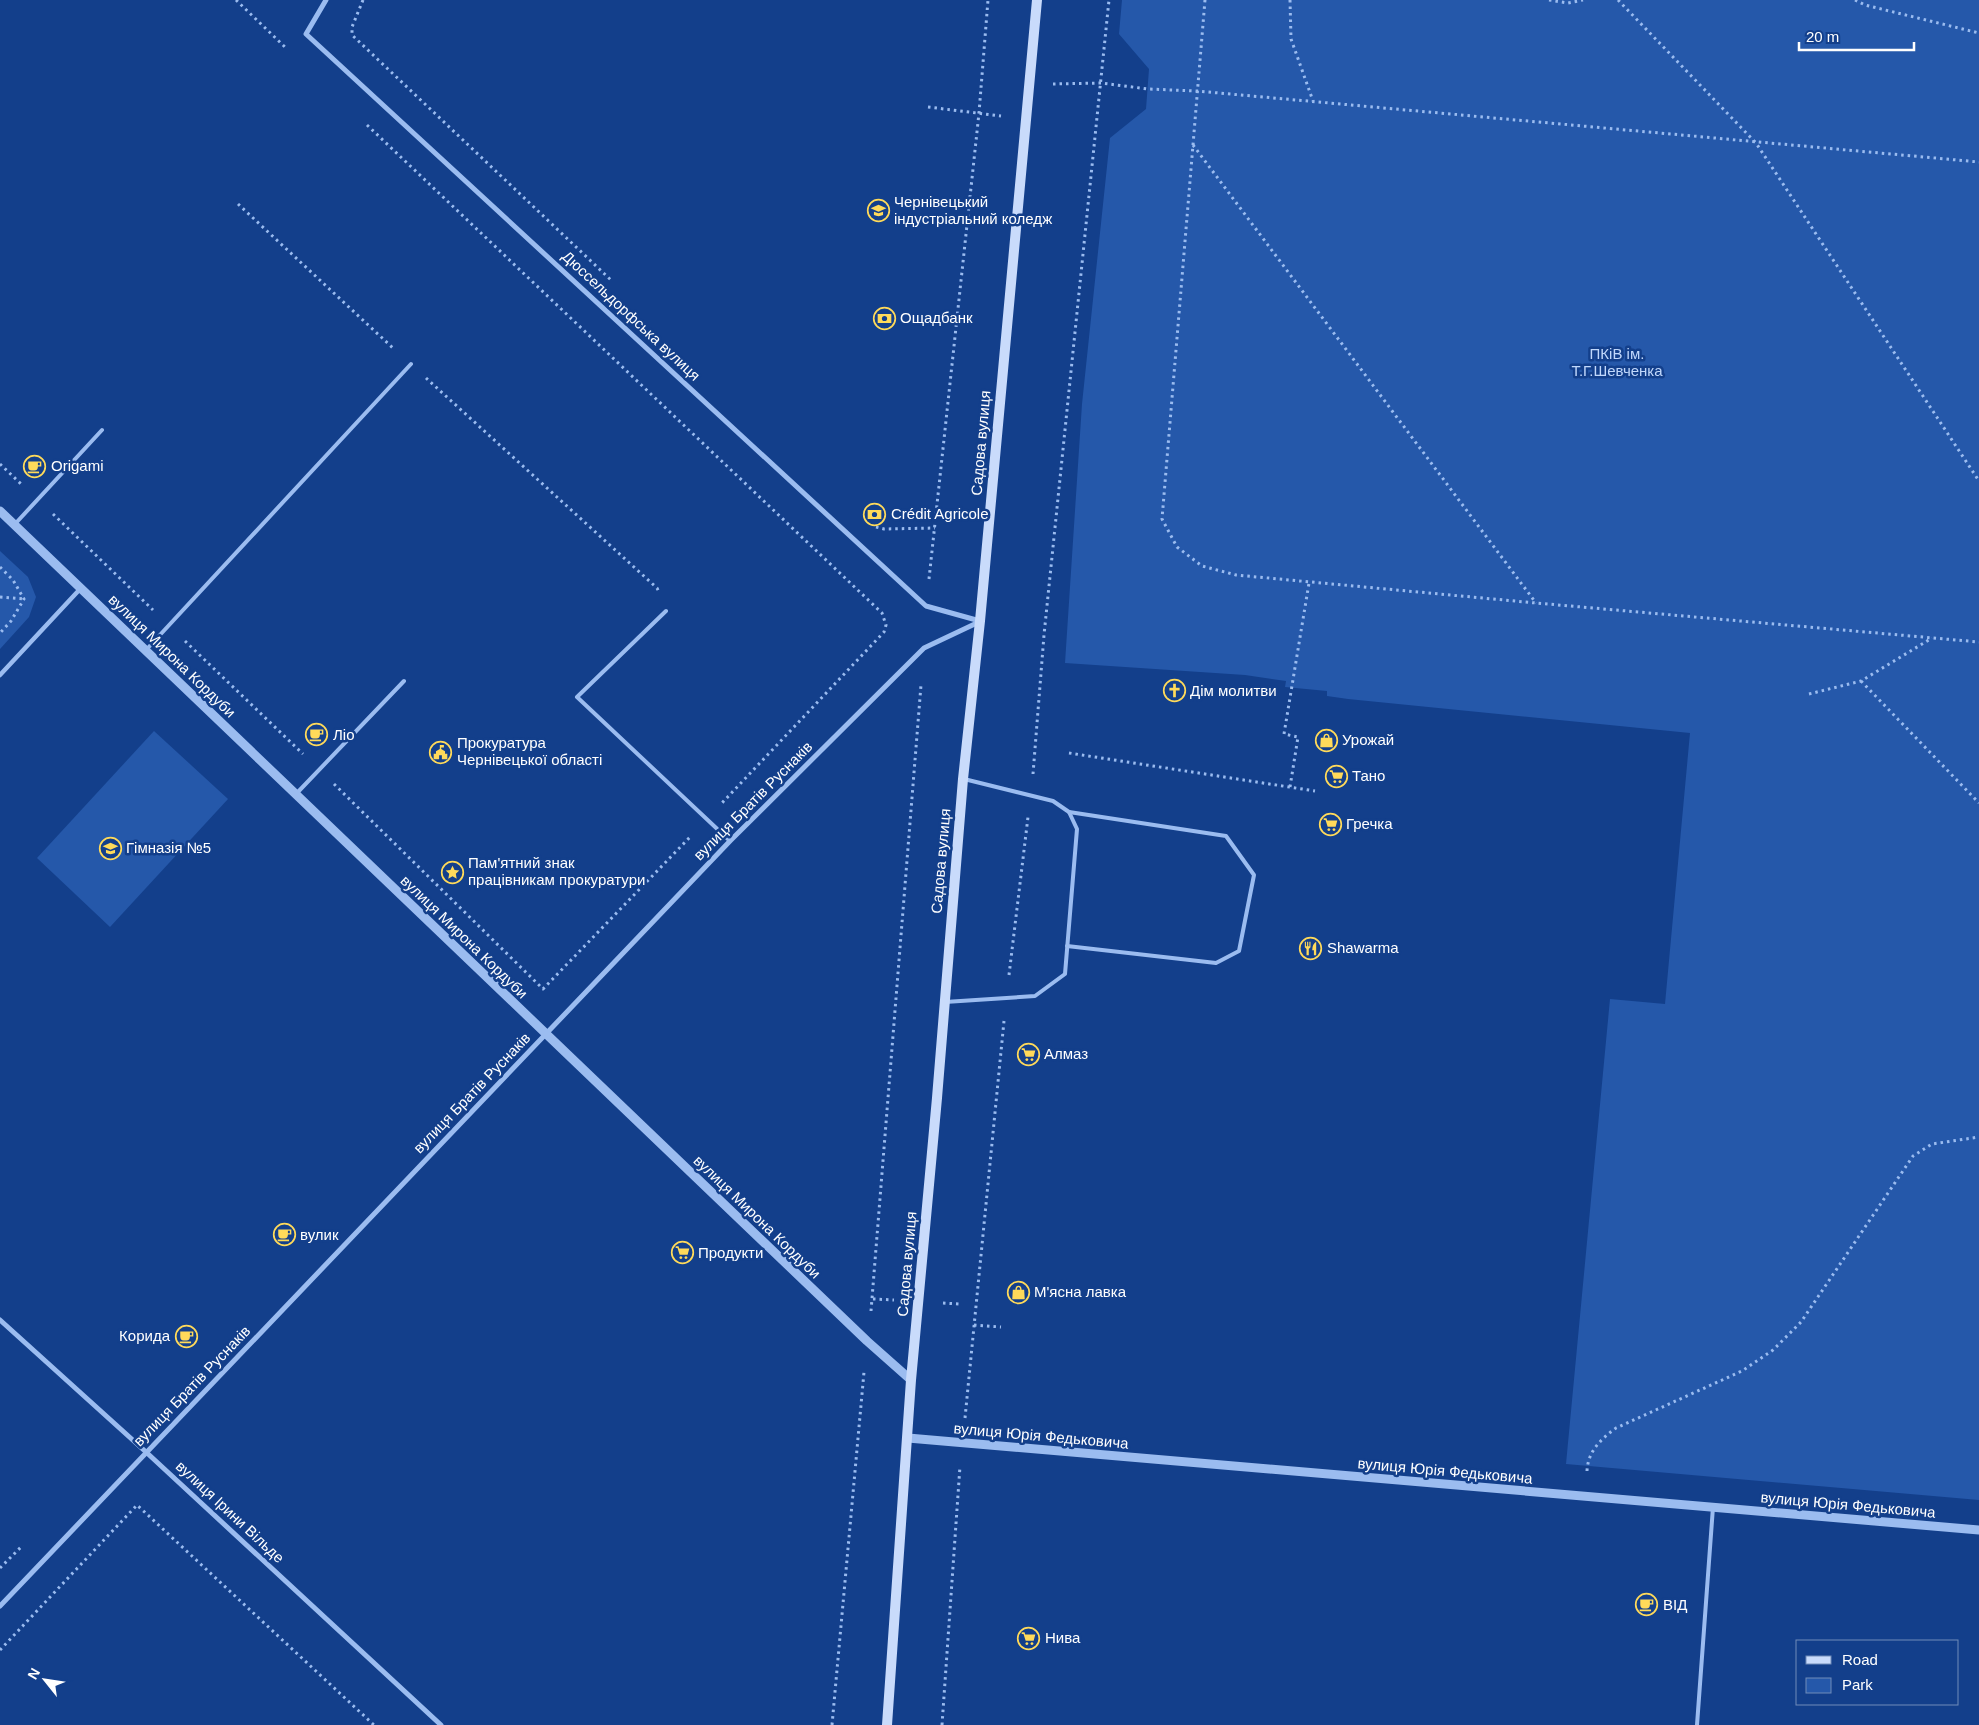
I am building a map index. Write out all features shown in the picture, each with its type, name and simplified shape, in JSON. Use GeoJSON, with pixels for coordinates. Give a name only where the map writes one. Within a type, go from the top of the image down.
{"type":"FeatureCollection","features":[{"type":"Feature","properties":{"kind":"main road","name":"Садова вулиця"},"geometry":{"type":"LineString","coordinates":[[887,1725],[912,1380],[963,779],[980,621],[1037,0]]}},
{"type":"Feature","properties":{"kind":"street","name":"Дюссельдорфська вулиця"},"geometry":{"type":"LineString","coordinates":[[326,0],[306,34],[926,606],[980,621]]}},
{"type":"Feature","properties":{"kind":"street","name":"вулиця Мирона Кордуби"},"geometry":{"type":"LineString","coordinates":[[0,511],[867,1341],[912,1380]]}},
{"type":"Feature","properties":{"kind":"street"},"geometry":{"type":"LineString","coordinates":[[0,675],[81,588]]}},
{"type":"Feature","properties":{"kind":"street","name":"вулиця Братів Руснаків"},"geometry":{"type":"LineString","coordinates":[[0,1606],[730,841],[924,648],[980,621]]}},
{"type":"Feature","properties":{"kind":"street","name":"вулиця Ірини Вільде"},"geometry":{"type":"LineString","coordinates":[[0,1320],[146,1452],[441,1725]]}},
{"type":"Feature","properties":{"kind":"street","name":"вулиця Юрія Федьковича"},"geometry":{"type":"LineString","coordinates":[[908,1438],[1979,1530]]}},
{"type":"Feature","properties":{"kind":"lane"},"geometry":{"type":"LineString","coordinates":[[146,650],[411,364]]}},
{"type":"Feature","properties":{"kind":"lane"},"geometry":{"type":"LineString","coordinates":[[14,524],[102,430]]}},
{"type":"Feature","properties":{"kind":"lane"},"geometry":{"type":"LineString","coordinates":[[666,611],[577,697],[730,841]]}},
{"type":"Feature","properties":{"kind":"lane"},"geometry":{"type":"LineString","coordinates":[[296,794],[404,681]]}},
{"type":"Feature","properties":{"kind":"lane"},"geometry":{"type":"LineString","coordinates":[[963,779],[1053,800],[1070,812],[1226,836],[1254,875],[1239,951],[1216,964],[1067,946]]}},
{"type":"Feature","properties":{"kind":"lane"},"geometry":{"type":"LineString","coordinates":[[945,1002],[1035,996],[1064,974],[1078,829],[1070,812]]}},
{"type":"Feature","properties":{"kind":"lane"},"geometry":{"type":"LineString","coordinates":[[1697,1725],[1712,1507]]}},
{"type":"Feature","properties":{"kind":"path"},"geometry":{"type":"LineString","coordinates":[[236,0],[287,48]]}},
{"type":"Feature","properties":{"kind":"path"},"geometry":{"type":"LineString","coordinates":[[362,0],[352,28],[352,35],[619,288]]}},
{"type":"Feature","properties":{"kind":"path"},"geometry":{"type":"LineString","coordinates":[[926,606],[979,114],[988,0]]}},
{"type":"Feature","properties":{"kind":"path"},"geometry":{"type":"LineString","coordinates":[[942,1725],[962,1443],[1006,998],[1031,796],[1044,636],[1109,0]]}},
{"type":"Feature","properties":{"kind":"path"},"geometry":{"type":"LineString","coordinates":[[1205,0],[1162,518],[1177,547],[1202,566],[1236,575],[1536,604],[1979,642]]}},
{"type":"Feature","properties":{"kind":"path"},"geometry":{"type":"LineString","coordinates":[[1290,0],[1291,39],[1313,101]]}},
{"type":"Feature","properties":{"kind":"path"},"geometry":{"type":"LineString","coordinates":[[1549,0],[1568,3],[1583,0]]}},
{"type":"Feature","properties":{"kind":"path"},"geometry":{"type":"LineString","coordinates":[[1618,0],[1756,142],[1979,481]]}},
{"type":"Feature","properties":{"kind":"path"},"geometry":{"type":"LineString","coordinates":[[1855,0],[1864,5],[1979,33]]}},
{"type":"Feature","properties":{"kind":"path"},"geometry":{"type":"LineString","coordinates":[[1029,84],[1100,83],[1148,89],[1197,91],[1313,101],[1979,162]]}},
{"type":"Feature","properties":{"kind":"path"},"geometry":{"type":"LineString","coordinates":[[928,107],[1026,119]]}},
{"type":"Feature","properties":{"kind":"path"},"geometry":{"type":"LineString","coordinates":[[0,464],[320,770],[543,989],[884,632],[886,625],[882,613],[366,124]]}},
{"type":"Feature","properties":{"kind":"path"},"geometry":{"type":"LineString","coordinates":[[1192,144],[1536,604]]}},
{"type":"Feature","properties":{"kind":"path"},"geometry":{"type":"LineString","coordinates":[[238,204],[657,588],[666,611]]}},
{"type":"Feature","properties":{"kind":"path"},"geometry":{"type":"LineString","coordinates":[[873,526],[884,529],[935,528]]}},
{"type":"Feature","properties":{"kind":"path"},"geometry":{"type":"LineString","coordinates":[[0,567],[13,580],[24,599]]}},
{"type":"Feature","properties":{"kind":"path"},"geometry":{"type":"LineString","coordinates":[[1290,787],[1298,737],[1284,734],[1309,582]]}},
{"type":"Feature","properties":{"kind":"path"},"geometry":{"type":"LineString","coordinates":[[0,597],[24,599]]}},
{"type":"Feature","properties":{"kind":"path"},"geometry":{"type":"LineString","coordinates":[[0,633],[24,599]]}},
{"type":"Feature","properties":{"kind":"path"},"geometry":{"type":"LineString","coordinates":[[1809,694],[1861,681],[1932,638]]}},
{"type":"Feature","properties":{"kind":"path"},"geometry":{"type":"LineString","coordinates":[[832,1725],[872,1298],[924,648]]}},
{"type":"Feature","properties":{"kind":"path"},"geometry":{"type":"LineString","coordinates":[[1861,681],[1979,803]]}},
{"type":"Feature","properties":{"kind":"path"},"geometry":{"type":"LineString","coordinates":[[1069,753],[1315,791]]}},
{"type":"Feature","properties":{"kind":"path"},"geometry":{"type":"LineString","coordinates":[[1585,1496],[1587,1466],[1592,1452],[1600,1440],[1616,1428],[1742,1370],[1773,1350],[1801,1322],[1913,1156],[1932,1144],[1979,1137]]}},
{"type":"Feature","properties":{"kind":"path"},"geometry":{"type":"LineString","coordinates":[[974,1325],[1001,1327]]}},
{"type":"Feature","properties":{"kind":"path"},"geometry":{"type":"LineString","coordinates":[[0,1650],[137,1505],[374,1725]]}},
{"type":"Feature","properties":{"kind":"path"},"geometry":{"type":"LineString","coordinates":[[0,1568],[23,1545]]}},
{"type":"Feature","properties":{"kind":"green space","name":"ПКіВ ім. Т.Г.Шевченка"},"geometry":{"type":"Polygon","coordinates":[[[1122,0],[1979,0],[1979,1500],[1566,1464],[1610,999],[1665,1004],[1690,733],[1348,699],[1327,696],[1327,691],[1285,687],[1286,681],[1245,675],[1065,663],[1082,404],[1110,138],[1146,109],[1149,69],[1119,34],[1122,0]]]}},
{"type":"Feature","properties":{"kind":"green space"},"geometry":{"type":"Polygon","coordinates":[[[0,551],[28,577],[36,597],[29,617],[0,649],[0,551]]]}},
{"type":"Feature","properties":{"kind":"green space"},"geometry":{"type":"Polygon","coordinates":[[[154,731],[228,799],[110,927],[37,858],[154,731]]]}},
{"type":"Feature","properties":{"kind":"place","name":"Чернівецький індустріальний коледж"},"geometry":{"type":"Point","coordinates":[878,211]}},
{"type":"Feature","properties":{"kind":"place","name":"Ощадбанк"},"geometry":{"type":"Point","coordinates":[884,318]}},
{"type":"Feature","properties":{"kind":"place","name":"Origami"},"geometry":{"type":"Point","coordinates":[35,466]}},
{"type":"Feature","properties":{"kind":"place","name":"Crédit Agricole"},"geometry":{"type":"Point","coordinates":[875,514]}},
{"type":"Feature","properties":{"kind":"place","name":"Дім молитви"},"geometry":{"type":"Point","coordinates":[1174,691]}},
{"type":"Feature","properties":{"kind":"place","name":"Ліо"},"geometry":{"type":"Point","coordinates":[317,735]}},
{"type":"Feature","properties":{"kind":"place","name":"Урожай"},"geometry":{"type":"Point","coordinates":[1326,740]}},
{"type":"Feature","properties":{"kind":"place","name":"Прокуратура Чернівецької області"},"geometry":{"type":"Point","coordinates":[441,752]}},
{"type":"Feature","properties":{"kind":"place","name":"Тано"},"geometry":{"type":"Point","coordinates":[1336,776]}},
{"type":"Feature","properties":{"kind":"place","name":"Гречка"},"geometry":{"type":"Point","coordinates":[1330,824]}},
{"type":"Feature","properties":{"kind":"place","name":"Гімназія №5"},"geometry":{"type":"Point","coordinates":[110,848]}},
{"type":"Feature","properties":{"kind":"place","name":"Пам'ятний знак працівникам прокуратури"},"geometry":{"type":"Point","coordinates":[452,872]}},
{"type":"Feature","properties":{"kind":"place","name":"Shawarma"},"geometry":{"type":"Point","coordinates":[1311,948]}},
{"type":"Feature","properties":{"kind":"place","name":"Алмаз"},"geometry":{"type":"Point","coordinates":[1028,1054]}},
{"type":"Feature","properties":{"kind":"place","name":"вулик"},"geometry":{"type":"Point","coordinates":[284,1235]}},
{"type":"Feature","properties":{"kind":"place","name":"Продукти"},"geometry":{"type":"Point","coordinates":[682,1253]}},
{"type":"Feature","properties":{"kind":"place","name":"М'ясна лавка"},"geometry":{"type":"Point","coordinates":[1018,1292]}},
{"type":"Feature","properties":{"kind":"place","name":"Корида"},"geometry":{"type":"Point","coordinates":[186,1336]}},
{"type":"Feature","properties":{"kind":"place","name":"ВІД"},"geometry":{"type":"Point","coordinates":[1647,1605]}},
{"type":"Feature","properties":{"kind":"place","name":"Нива"},"geometry":{"type":"Point","coordinates":[1029,1638]}}]}
